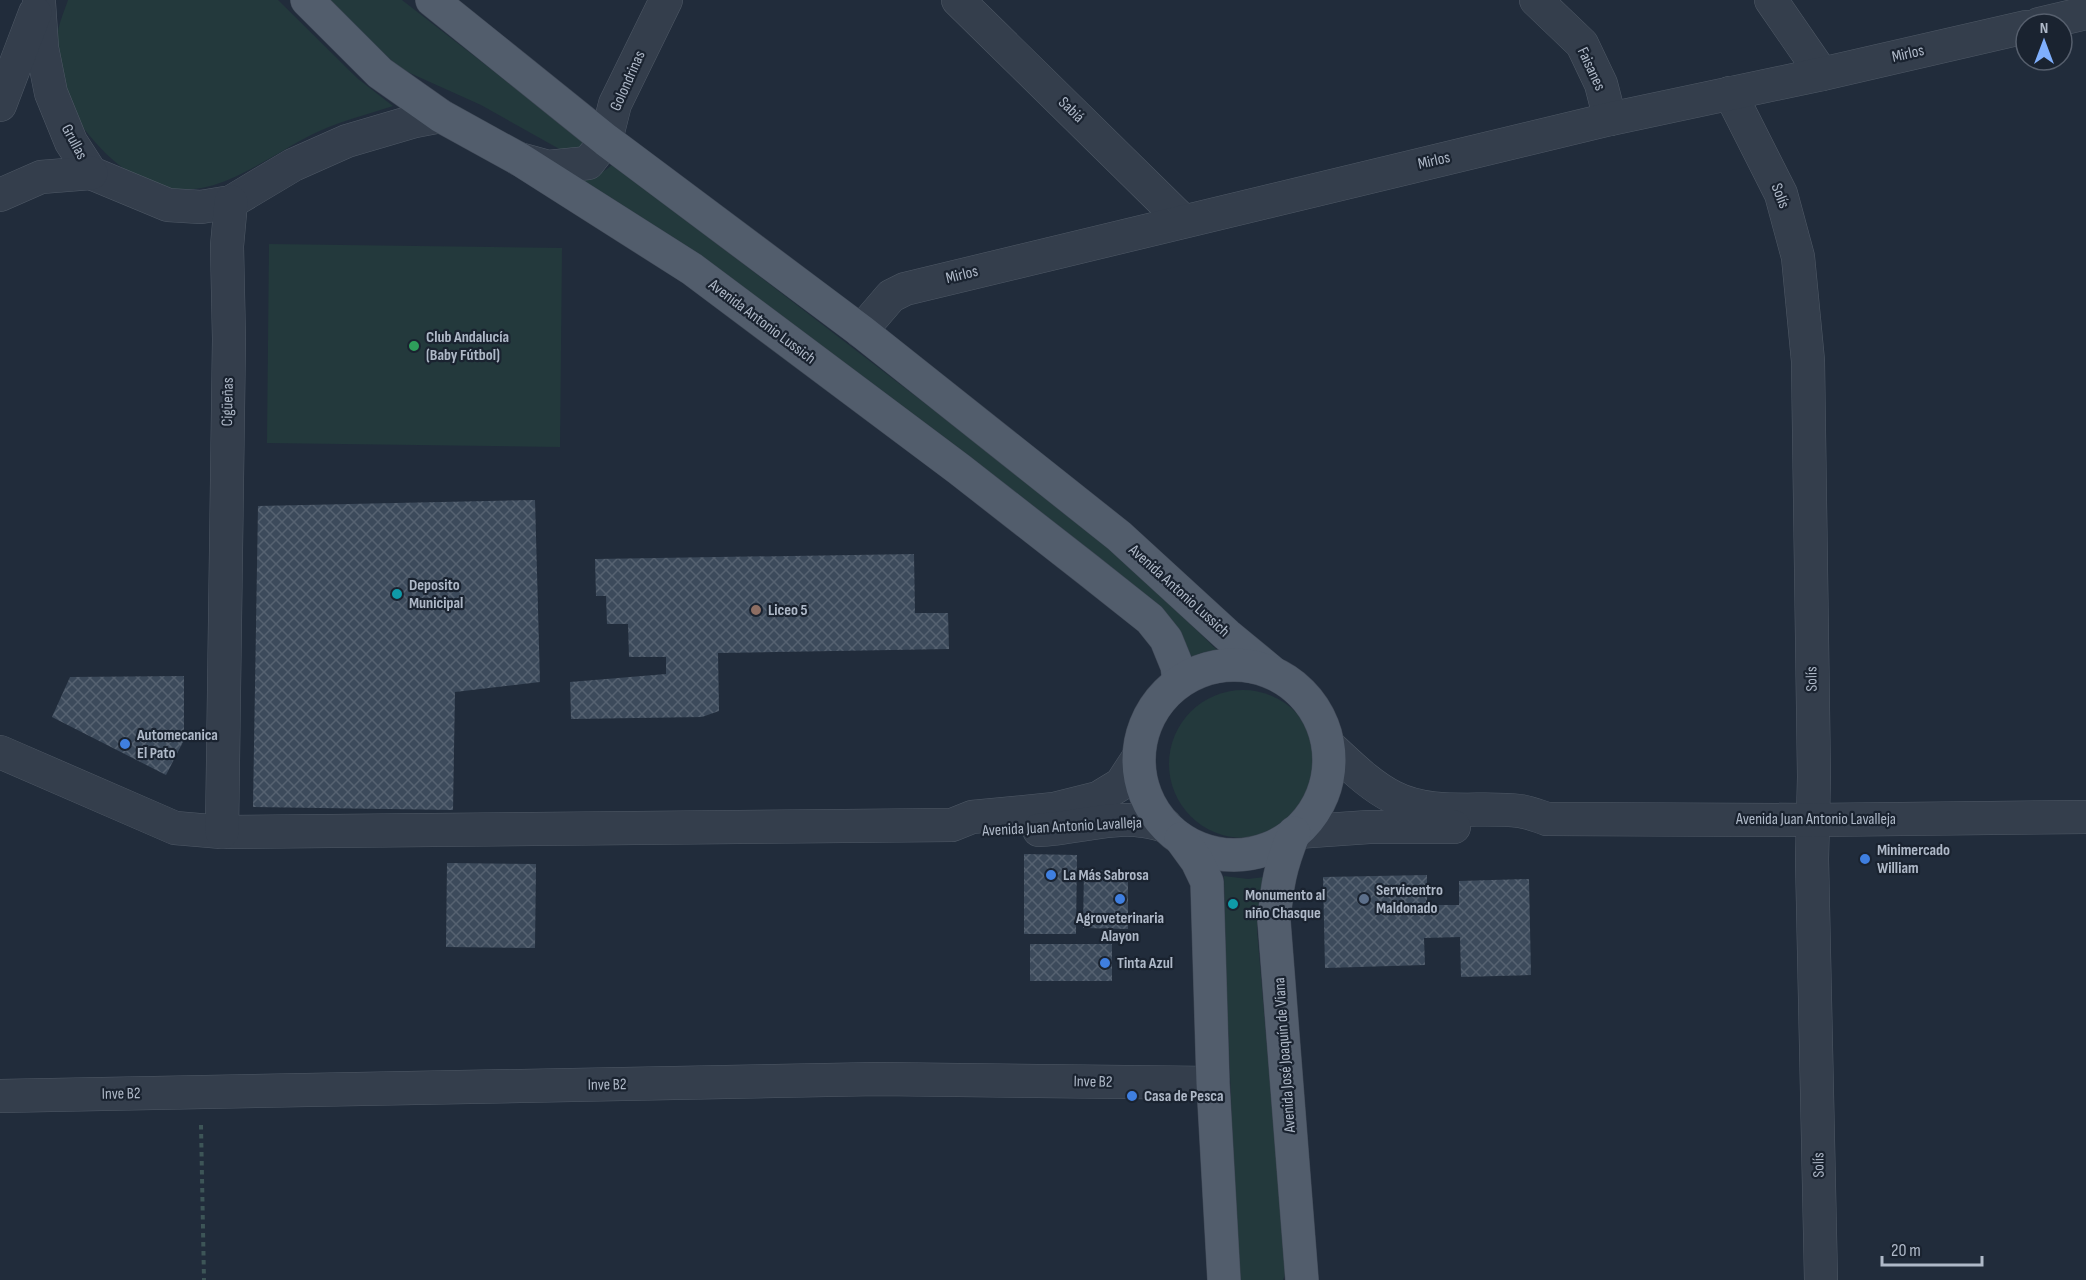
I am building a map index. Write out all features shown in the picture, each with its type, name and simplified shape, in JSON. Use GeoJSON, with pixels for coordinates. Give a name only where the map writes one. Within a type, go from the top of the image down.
{"type":"FeatureCollection","features":[{"type":"Feature","properties":{"kind":"main road","name":"Avenida Antonio Lussich"},"geometry":{"type":"LineString","coordinates":[[308,0],[380,73],[441,116],[519,159],[692,269],[1087,568],[1150,619],[1166,639],[1177,666],[1179,682]]}},
{"type":"Feature","properties":{"kind":"main road","name":"Avenida Antonio Lussich"},"geometry":{"type":"LineString","coordinates":[[432,0],[606,140],[861,331],[1119,536],[1227,635],[1273,673]]}},
{"type":"Feature","properties":{"kind":"main road"},"geometry":{"type":"LineString","coordinates":[[1174,833],[1205,850],[1226,855],[1243,854],[1270,848],[1296,833],[1311,818],[1321,800],[1328,776],[1329,746],[1319,716],[1300,690],[1273,673],[1241,664],[1208,668],[1179,682],[1158,703],[1144,729],[1138,758],[1141,782],[1151,806],[1197,861],[1206,882],[1213,1083],[1224,1280]]}},
{"type":"Feature","properties":{"kind":"main road","name":"Avenida José Joaquín de Viana"},"geometry":{"type":"LineString","coordinates":[[1296,833],[1284,857],[1277,884],[1274,921],[1302,1280]]}},
{"type":"Feature","properties":{"kind":"street","name":"Golondrinas"},"geometry":{"type":"LineString","coordinates":[[519,159],[548,167],[588,163],[606,140],[615,104],[666,0]]}},
{"type":"Feature","properties":{"kind":"street","name":"Sabiá"},"geometry":{"type":"LineString","coordinates":[[958,0],[1183,221]]}},
{"type":"Feature","properties":{"kind":"street","name":"Faisanes"},"geometry":{"type":"LineString","coordinates":[[1536,0],[1582,44],[1601,84],[1610,119]]}},
{"type":"Feature","properties":{"kind":"street"},"geometry":{"type":"LineString","coordinates":[[1771,0],[1822,74]]}},
{"type":"Feature","properties":{"kind":"street"},"geometry":{"type":"LineString","coordinates":[[0,105],[40,2]]}},
{"type":"Feature","properties":{"kind":"street","name":"Grullas"},"geometry":{"type":"LineString","coordinates":[[40,2],[42,48],[51,93],[71,142],[91,173],[168,205],[201,207],[231,202]]}},
{"type":"Feature","properties":{"kind":"street","name":"Mirlos"},"geometry":{"type":"LineString","coordinates":[[861,331],[891,296],[905,289],[1610,119],[2014,30]]}},
{"type":"Feature","properties":{"kind":"street","name":"Solís"},"geometry":{"type":"LineString","coordinates":[[1730,93],[1781,194],[1798,257],[1808,361],[1821,1280]]}},
{"type":"Feature","properties":{"kind":"street"},"geometry":{"type":"LineString","coordinates":[[231,202],[293,165],[347,141],[415,121],[441,116]]}},
{"type":"Feature","properties":{"kind":"street"},"geometry":{"type":"LineString","coordinates":[[0,195],[41,177],[91,173]]}},
{"type":"Feature","properties":{"kind":"street","name":"Cigüeñas"},"geometry":{"type":"LineString","coordinates":[[222,832],[229,339],[227,246],[231,202]]}},
{"type":"Feature","properties":{"kind":"street","name":"Avenida Juan Antonio Lavalleja"},"geometry":{"type":"LineString","coordinates":[[1329,746],[1359,773],[1394,797],[1420,806],[1446,810],[1521,811],[1547,819],[1813,820],[2086,817]]}},
{"type":"Feature","properties":{"kind":"street"},"geometry":{"type":"LineString","coordinates":[[0,752],[175,828],[222,832],[952,825]]}},
{"type":"Feature","properties":{"kind":"street","name":"Avenida Juan Antonio Lavalleja"},"geometry":{"type":"LineString","coordinates":[[952,825],[972,817],[1054,809],[1098,798],[1121,784],[1138,758]]}},
{"type":"Feature","properties":{"kind":"street","name":"Avenida Juan Antonio Lavalleja"},"geometry":{"type":"LineString","coordinates":[[1296,833],[1370,827],[1521,827],[1547,819]]}},
{"type":"Feature","properties":{"kind":"street","name":"Avenida Juan Antonio Lavalleja"},"geometry":{"type":"LineString","coordinates":[[952,825],[968,832],[1060,829],[1141,820],[1174,833]]}},
{"type":"Feature","properties":{"kind":"street","name":"Inve B2"},"geometry":{"type":"LineString","coordinates":[[0,1096],[878,1079],[1213,1083]]}},
{"type":"Feature","properties":{"kind":"path"},"geometry":{"type":"LineString","coordinates":[[201,1092],[204,1280]]}},
{"type":"Feature","properties":{"kind":"green space"},"geometry":{"type":"Polygon","coordinates":[[[68,0],[278,0],[357,78],[393,106],[321,130],[226,181],[194,189],[158,186],[141,179],[111,159],[79,122],[69,100],[62,74],[57,40],[59,25],[68,0]]]}},
{"type":"Feature","properties":{"kind":"green space"},"geometry":{"type":"Polygon","coordinates":[[[329,0],[402,0],[585,142],[582,150],[570,155],[481,105],[401,69],[329,0]]]}},
{"type":"Feature","properties":{"kind":"green space"},"geometry":{"type":"Polygon","coordinates":[[[613,164],[1111,546],[1218,651],[1193,659],[1183,639],[575,178],[596,175],[613,164]]]}},
{"type":"Feature","properties":{"kind":"green space","name":"Club Andalucía (Baby Fútbol)"},"geometry":{"type":"Polygon","coordinates":[[[269,244],[562,248],[560,447],[267,443],[269,244]]]}},
{"type":"Feature","properties":{"kind":"green space"},"geometry":{"type":"Polygon","coordinates":[[[1243,690],[1271,696],[1295,712],[1311,736],[1317,764],[1311,792],[1295,816],[1271,832],[1243,838],[1215,832],[1191,816],[1175,792],[1169,764],[1175,736],[1191,712],[1215,696],[1243,690]]]}},
{"type":"Feature","properties":{"kind":"green space"},"geometry":{"type":"Polygon","coordinates":[[[1224,876],[1248,879],[1264,877],[1259,899],[1257,930],[1286,1272],[1283,1280],[1240,1280],[1238,1274],[1224,876]]]}},
{"type":"Feature","properties":{"kind":"building","name":"Deposito Municipal"},"geometry":{"type":"Polygon","coordinates":[[[535,500],[540,682],[455,692],[453,810],[253,807],[258,506],[535,500]]]}},
{"type":"Feature","properties":{"kind":"building"},"geometry":{"type":"Polygon","coordinates":[[[914,554],[915,613],[948,613],[949,649],[718,653],[719,711],[702,717],[571,719],[570,682],[666,674],[666,657],[629,657],[628,624],[607,624],[606,596],[596,596],[595,559],[914,554]]]}},
{"type":"Feature","properties":{"kind":"building"},"geometry":{"type":"Polygon","coordinates":[[[184,676],[184,740],[166,775],[52,717],[70,677],[184,676]]]}},
{"type":"Feature","properties":{"kind":"building"},"geometry":{"type":"Polygon","coordinates":[[[1024,854],[1077,855],[1076,934],[1024,934],[1024,854]]]}},
{"type":"Feature","properties":{"kind":"building"},"geometry":{"type":"Polygon","coordinates":[[[447,863],[536,864],[535,948],[446,947],[447,863]]]}},
{"type":"Feature","properties":{"kind":"building"},"geometry":{"type":"Polygon","coordinates":[[[1084,870],[1128,871],[1128,929],[1083,928],[1084,870]]]}},
{"type":"Feature","properties":{"kind":"building"},"geometry":{"type":"Polygon","coordinates":[[[1427,875],[1427,905],[1459,905],[1459,881],[1529,879],[1531,975],[1461,977],[1460,937],[1424,938],[1425,965],[1325,968],[1323,877],[1427,875]]]}},
{"type":"Feature","properties":{"kind":"building"},"geometry":{"type":"Polygon","coordinates":[[[1030,944],[1112,944],[1112,981],[1030,981],[1030,944]]]}},
{"type":"Feature","properties":{"kind":"place","name":"Club Andalucía (Baby Fútbol)"},"geometry":{"type":"Point","coordinates":[414,346]}},
{"type":"Feature","properties":{"kind":"place","name":"Deposito Municipal"},"geometry":{"type":"Point","coordinates":[397,594]}},
{"type":"Feature","properties":{"kind":"place","name":"Liceo 5"},"geometry":{"type":"Point","coordinates":[756,610]}},
{"type":"Feature","properties":{"kind":"place","name":"Automecanica El Pato"},"geometry":{"type":"Point","coordinates":[125,744]}},
{"type":"Feature","properties":{"kind":"place","name":"Minimercado William"},"geometry":{"type":"Point","coordinates":[1865,859]}},
{"type":"Feature","properties":{"kind":"place","name":"La Más Sabrosa"},"geometry":{"type":"Point","coordinates":[1051,875]}},
{"type":"Feature","properties":{"kind":"place","name":"Agroveterinaria Alayon"},"geometry":{"type":"Point","coordinates":[1120,899]}},
{"type":"Feature","properties":{"kind":"place","name":"Servicentro Maldonado"},"geometry":{"type":"Point","coordinates":[1364,899]}},
{"type":"Feature","properties":{"kind":"place","name":"Monumento al niño Chasque"},"geometry":{"type":"Point","coordinates":[1233,904]}},
{"type":"Feature","properties":{"kind":"place","name":"Tinta Azul"},"geometry":{"type":"Point","coordinates":[1105,963]}},
{"type":"Feature","properties":{"kind":"place","name":"Casa de Pesca"},"geometry":{"type":"Point","coordinates":[1132,1096]}}]}
